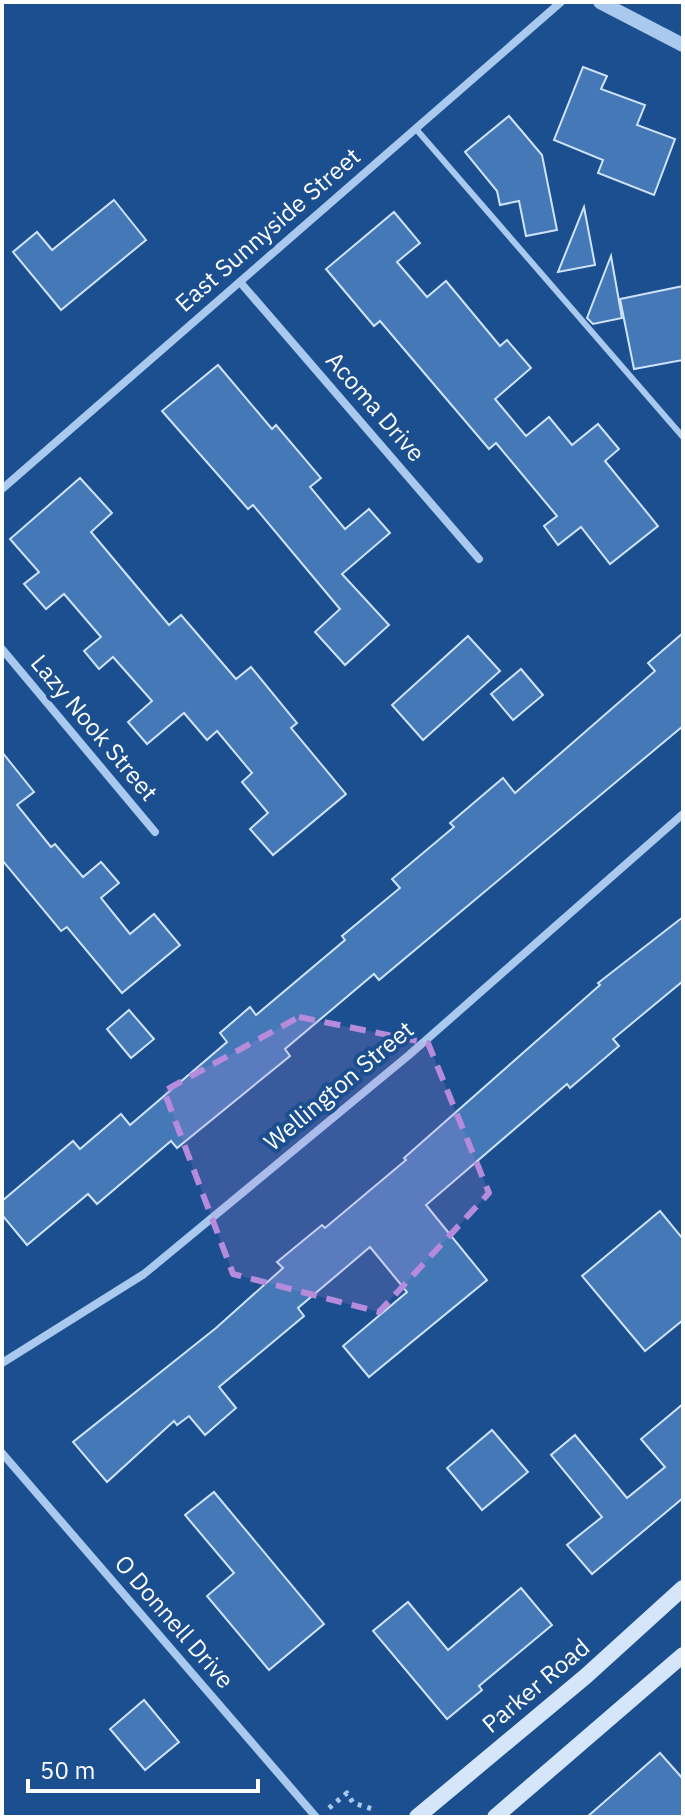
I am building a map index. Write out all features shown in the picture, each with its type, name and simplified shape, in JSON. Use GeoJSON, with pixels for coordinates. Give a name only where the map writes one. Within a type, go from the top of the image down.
{"type":"FeatureCollection","features":[{"type":"Feature","properties":{"kind":"main road","name":"Parker Road"},"geometry":{"type":"LineString","coordinates":[[417,1817],[586,1676],[683,1588]]}},
{"type":"Feature","properties":{"kind":"main road"},"geometry":{"type":"LineString","coordinates":[[495,1817],[683,1655]]}},
{"type":"Feature","properties":{"kind":"street","name":"East Sunnyside Street"},"geometry":{"type":"LineString","coordinates":[[2,489],[561,2]]}},
{"type":"Feature","properties":{"kind":"street"},"geometry":{"type":"LineString","coordinates":[[600,2],[683,45]]}},
{"type":"Feature","properties":{"kind":"street","name":"Acoma Drive"},"geometry":{"type":"LineString","coordinates":[[240,282],[479,559]]}},
{"type":"Feature","properties":{"kind":"street","name":"Lazy Nook Street"},"geometry":{"type":"LineString","coordinates":[[2,649],[155,832]]}},
{"type":"Feature","properties":{"kind":"street","name":"Wellington Street"},"geometry":{"type":"LineString","coordinates":[[2,1363],[144,1274],[409,1055],[683,814]]}},
{"type":"Feature","properties":{"kind":"street","name":"O Donnell Drive"},"geometry":{"type":"LineString","coordinates":[[2,1453],[318,1817]]}},
{"type":"Feature","properties":{"kind":"lane"},"geometry":{"type":"LineString","coordinates":[[416,129],[683,437]]}},
{"type":"Feature","properties":{"kind":"path"},"geometry":{"type":"LineString","coordinates":[[318,1817],[347,1793],[353,1803],[376,1810]]}},
{"type":"Feature","properties":{"kind":"highlighted area"},"geometry":{"type":"Polygon","coordinates":[[[299,1017],[428,1043],[489,1193],[379,1312],[233,1274],[164,1091],[299,1017]]]}},
{"type":"Feature","properties":{"kind":"building"},"geometry":{"type":"Polygon","coordinates":[[[583,67],[607,76],[601,89],[645,105],[637,125],[675,139],[654,195],[598,173],[603,160],[554,140],[583,67]]]}},
{"type":"Feature","properties":{"kind":"building"},"geometry":{"type":"Polygon","coordinates":[[[509,116],[542,155],[557,230],[526,236],[519,201],[500,205],[497,191],[465,152],[509,116]]]}},
{"type":"Feature","properties":{"kind":"building"},"geometry":{"type":"Polygon","coordinates":[[[114,200],[146,240],[61,310],[13,252],[37,232],[52,250],[114,200]]]}},
{"type":"Feature","properties":{"kind":"building"},"geometry":{"type":"Polygon","coordinates":[[[584,207],[595,265],[558,272],[584,207]]]}},
{"type":"Feature","properties":{"kind":"building"},"geometry":{"type":"Polygon","coordinates":[[[394,212],[420,243],[397,262],[427,297],[446,281],[500,346],[507,340],[531,368],[495,399],[526,436],[549,417],[572,445],[598,424],[619,449],[605,461],[658,526],[610,564],[581,527],[558,545],[544,526],[557,516],[496,443],[489,449],[380,321],[374,326],[326,269],[394,212]]]}},
{"type":"Feature","properties":{"kind":"building"},"geometry":{"type":"Polygon","coordinates":[[[611,256],[622,318],[593,324],[587,318],[611,256]]]}},
{"type":"Feature","properties":{"kind":"building"},"geometry":{"type":"Polygon","coordinates":[[[683,286],[683,360],[634,369],[620,299],[683,286]]]}},
{"type":"Feature","properties":{"kind":"building"},"geometry":{"type":"Polygon","coordinates":[[[218,365],[272,429],[276,425],[321,478],[310,487],[345,529],[369,509],[390,533],[342,574],[389,625],[345,665],[315,632],[340,609],[253,505],[248,509],[162,411],[218,365]]]}},
{"type":"Feature","properties":{"kind":"building"},"geometry":{"type":"Polygon","coordinates":[[[80,478],[112,513],[91,532],[169,625],[181,615],[236,679],[251,667],[297,723],[291,728],[346,794],[273,855],[250,829],[268,813],[242,782],[252,773],[217,731],[207,740],[184,713],[147,744],[128,722],[152,701],[113,657],[99,669],[84,651],[101,637],[64,594],[46,609],[24,584],[39,572],[10,539],[80,478]]]}},
{"type":"Feature","properties":{"kind":"building"},"geometry":{"type":"Polygon","coordinates":[[[683,633],[683,726],[379,980],[374,974],[285,1049],[290,1056],[177,1148],[171,1141],[97,1204],[88,1194],[27,1245],[2,1215],[2,1201],[73,1141],[80,1149],[121,1114],[130,1125],[227,1042],[220,1033],[250,1007],[256,1015],[345,940],[342,936],[400,888],[392,879],[454,827],[450,823],[503,778],[515,793],[655,671],[648,663],[683,633]]]}},
{"type":"Feature","properties":{"kind":"building"},"geometry":{"type":"Polygon","coordinates":[[[468,636],[500,671],[423,740],[392,705],[468,636]]]}},
{"type":"Feature","properties":{"kind":"building"},"geometry":{"type":"Polygon","coordinates":[[[521,669],[543,695],[513,720],[491,694],[521,669]]]}},
{"type":"Feature","properties":{"kind":"building"},"geometry":{"type":"Polygon","coordinates":[[[2,752],[34,792],[17,805],[51,847],[55,844],[83,877],[101,862],[119,883],[101,898],[130,934],[154,914],[180,945],[122,993],[67,927],[61,931],[2,860],[2,752]]]}},
{"type":"Feature","properties":{"kind":"building"},"geometry":{"type":"Polygon","coordinates":[[[683,917],[683,981],[613,1039],[619,1046],[570,1088],[567,1084],[426,1205],[487,1280],[369,1377],[343,1346],[407,1292],[370,1247],[298,1308],[304,1316],[219,1387],[236,1408],[205,1435],[189,1416],[177,1425],[174,1421],[107,1482],[73,1442],[216,1328],[283,1268],[277,1262],[322,1225],[325,1228],[406,1160],[404,1158],[600,985],[598,983],[683,917]]]}},
{"type":"Feature","properties":{"kind":"building"},"geometry":{"type":"Polygon","coordinates":[[[129,1010],[154,1039],[131,1058],[107,1029],[129,1010]]]}},
{"type":"Feature","properties":{"kind":"building"},"geometry":{"type":"Polygon","coordinates":[[[660,1211],[683,1239],[683,1320],[645,1351],[582,1276],[660,1211]]]}},
{"type":"Feature","properties":{"kind":"building"},"geometry":{"type":"Polygon","coordinates":[[[683,1404],[683,1498],[592,1574],[567,1545],[602,1517],[551,1455],[575,1435],[627,1498],[665,1467],[641,1439],[683,1404]]]}},
{"type":"Feature","properties":{"kind":"building"},"geometry":{"type":"Polygon","coordinates":[[[492,1430],[528,1472],[482,1510],[447,1468],[492,1430]]]}},
{"type":"Feature","properties":{"kind":"building"},"geometry":{"type":"Polygon","coordinates":[[[214,1492],[324,1624],[269,1670],[207,1596],[234,1573],[185,1515],[214,1492]]]}},
{"type":"Feature","properties":{"kind":"building"},"geometry":{"type":"Polygon","coordinates":[[[521,1588],[552,1625],[479,1686],[482,1690],[447,1719],[373,1631],[408,1602],[448,1650],[521,1588]]]}},
{"type":"Feature","properties":{"kind":"building"},"geometry":{"type":"Polygon","coordinates":[[[144,1700],[179,1742],[145,1770],[110,1729],[144,1700]]]}},
{"type":"Feature","properties":{"kind":"building"},"geometry":{"type":"Polygon","coordinates":[[[660,1753],[683,1779],[683,1817],[587,1817],[660,1753]]]}}]}
